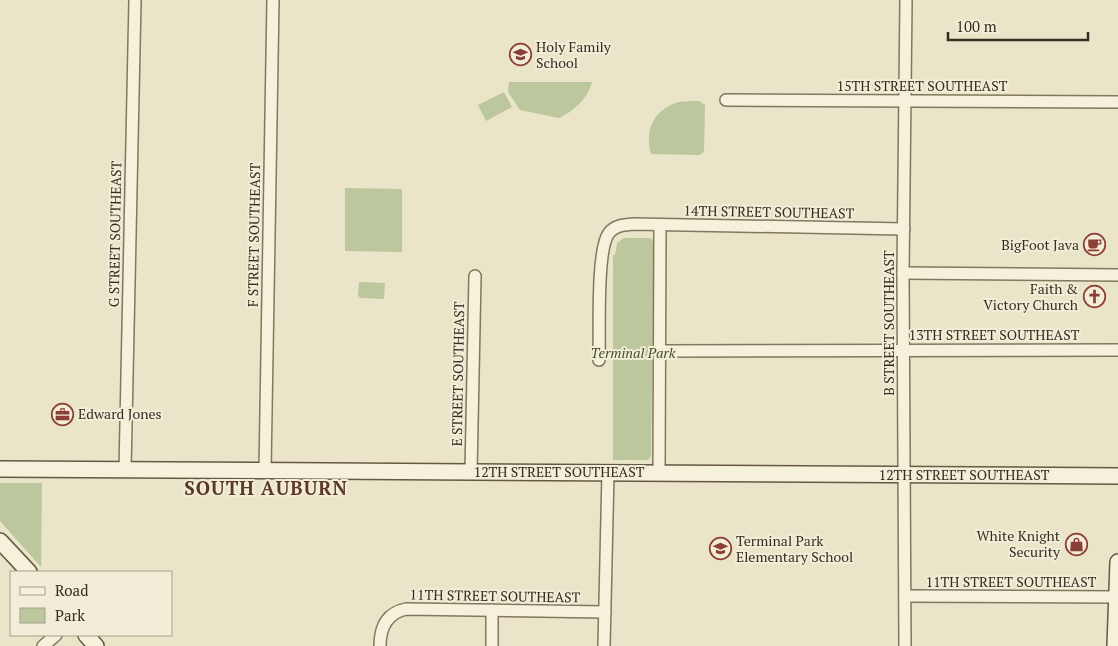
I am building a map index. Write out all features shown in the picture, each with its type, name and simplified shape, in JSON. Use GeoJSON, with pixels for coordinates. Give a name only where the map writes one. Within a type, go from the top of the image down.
{"type":"FeatureCollection","features":[{"type":"Feature","properties":{"kind":"street","name":"G STREET SOUTHEAST"},"geometry":{"type":"LineString","coordinates":[[125,470],[135,0]]}},
{"type":"Feature","properties":{"kind":"street","name":"F STREET SOUTHEAST"},"geometry":{"type":"LineString","coordinates":[[265,470],[273,0]]}},
{"type":"Feature","properties":{"kind":"street","name":"B STREET SOUTHEAST"},"geometry":{"type":"LineString","coordinates":[[905,646],[904,229],[906,0]]}},
{"type":"Feature","properties":{"kind":"street","name":"15TH STREET SOUTHEAST"},"geometry":{"type":"LineString","coordinates":[[726,100],[1118,102]]}},
{"type":"Feature","properties":{"kind":"street","name":"14TH STREET SOUTHEAST"},"geometry":{"type":"LineString","coordinates":[[600,360],[601,270],[605,242],[613,228],[634,224],[904,229]]}},
{"type":"Feature","properties":{"kind":"street"},"geometry":{"type":"LineString","coordinates":[[659,473],[660,225]]}},
{"type":"Feature","properties":{"kind":"street"},"geometry":{"type":"LineString","coordinates":[[904,273],[1118,275]]}},
{"type":"Feature","properties":{"kind":"street","name":"E STREET SOUTHEAST"},"geometry":{"type":"LineString","coordinates":[[471,472],[475,276]]}},
{"type":"Feature","properties":{"kind":"street","name":"13TH STREET SOUTHEAST"},"geometry":{"type":"LineString","coordinates":[[660,351],[1118,350]]}},
{"type":"Feature","properties":{"kind":"street","name":"12TH STREET SOUTHEAST"},"geometry":{"type":"LineString","coordinates":[[0,469],[1118,476]]}},
{"type":"Feature","properties":{"kind":"street"},"geometry":{"type":"LineString","coordinates":[[604,646],[608,473]]}},
{"type":"Feature","properties":{"kind":"street"},"geometry":{"type":"LineString","coordinates":[[0,541],[28,571]]}},
{"type":"Feature","properties":{"kind":"street"},"geometry":{"type":"LineString","coordinates":[[1115,646],[1118,562]]}},
{"type":"Feature","properties":{"kind":"street","name":"11TH STREET SOUTHEAST"},"geometry":{"type":"LineString","coordinates":[[905,596],[1117,597]]}},
{"type":"Feature","properties":{"kind":"street","name":"11TH STREET SOUTHEAST"},"geometry":{"type":"LineString","coordinates":[[380,646],[382,630],[388,619],[396,612],[408,608],[605,612]]}},
{"type":"Feature","properties":{"kind":"street"},"geometry":{"type":"LineString","coordinates":[[492,610],[492,646]]}},
{"type":"Feature","properties":{"kind":"street"},"geometry":{"type":"LineString","coordinates":[[43,646],[55,636]]}},
{"type":"Feature","properties":{"kind":"street"},"geometry":{"type":"LineString","coordinates":[[87,636],[96,646]]}},
{"type":"Feature","properties":{"kind":"green space"},"geometry":{"type":"Polygon","coordinates":[[[509,82],[592,82],[580,103],[570,112],[559,118],[520,110],[508,92],[509,82]]]}},
{"type":"Feature","properties":{"kind":"green space"},"geometry":{"type":"Polygon","coordinates":[[[504,92],[512,107],[486,121],[478,105],[504,92]]]}},
{"type":"Feature","properties":{"kind":"green space"},"geometry":{"type":"Polygon","coordinates":[[[699,101],[705,105],[704,152],[699,155],[651,154],[649,145],[650,129],[657,115],[670,105],[679,102],[699,101]]]}},
{"type":"Feature","properties":{"kind":"green space"},"geometry":{"type":"Polygon","coordinates":[[[345,188],[402,189],[402,252],[345,251],[345,188]]]}},
{"type":"Feature","properties":{"kind":"green space","name":"Terminal Park"},"geometry":{"type":"Polygon","coordinates":[[[624,238],[649,238],[652,239],[654,246],[651,456],[648,460],[613,460],[613,255],[615,255],[617,243],[624,238]]]}},
{"type":"Feature","properties":{"kind":"green space"},"geometry":{"type":"Polygon","coordinates":[[[359,282],[385,283],[384,299],[361,298],[358,296],[359,282]]]}},
{"type":"Feature","properties":{"kind":"green space"},"geometry":{"type":"Polygon","coordinates":[[[0,483],[42,483],[41,567],[0,521],[0,483]]]}},
{"type":"Feature","properties":{"kind":"place","name":"Holy Family School"},"geometry":{"type":"Point","coordinates":[520,55]}},
{"type":"Feature","properties":{"kind":"place","name":"BigFoot Java"},"geometry":{"type":"Point","coordinates":[1095,245]}},
{"type":"Feature","properties":{"kind":"place","name":"Faith & Victory Church"},"geometry":{"type":"Point","coordinates":[1094,297]}},
{"type":"Feature","properties":{"kind":"place","name":"Edward Jones"},"geometry":{"type":"Point","coordinates":[62,414]}},
{"type":"Feature","properties":{"kind":"place","name":"White Knight Security"},"geometry":{"type":"Point","coordinates":[1076,544]}},
{"type":"Feature","properties":{"kind":"place","name":"Terminal Park Elementary School"},"geometry":{"type":"Point","coordinates":[720,549]}},
{"type":"Feature","properties":{"kind":"district","name":"SOUTH AUBURN"},"geometry":{"type":"Point","coordinates":[266,488]}}]}
